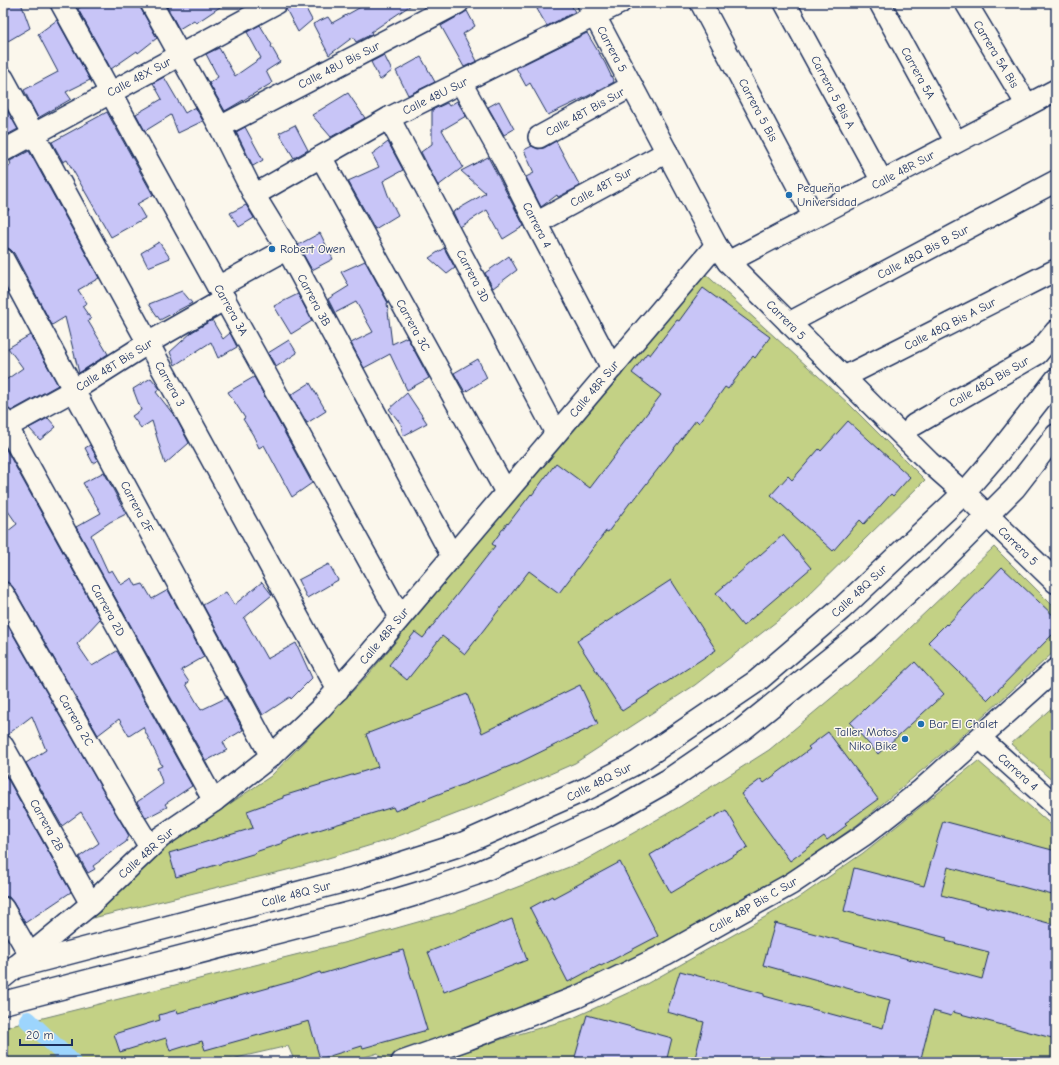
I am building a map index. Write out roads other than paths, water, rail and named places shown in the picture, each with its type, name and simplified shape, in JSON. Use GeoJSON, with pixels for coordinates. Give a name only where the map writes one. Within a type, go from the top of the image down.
{"type":"FeatureCollection","features":[{"type":"Feature","properties":{"kind":"main road","name":"Carrera 5"},"geometry":{"type":"LineString","coordinates":[[964,494],[1056,582]]}},
{"type":"Feature","properties":{"kind":"main road","name":"Calle 48Q Sur"},"geometry":{"type":"LineString","coordinates":[[16,966],[359,877],[462,844],[586,789],[636,763],[757,681],[841,608],[964,494]]}},
{"type":"Feature","properties":{"kind":"main road"},"geometry":{"type":"LineString","coordinates":[[3,1003],[370,908],[423,892],[475,874],[605,816],[667,781],[743,729],[867,629],[943,560],[987,516]]}},
{"type":"Feature","properties":{"kind":"street","name":"Carrera 3A"},"geometry":{"type":"LineString","coordinates":[[61,3],[400,617]]}},
{"type":"Feature","properties":{"kind":"street","name":"Carrera 3B"},"geometry":{"type":"LineString","coordinates":[[151,3],[220,127],[254,195],[287,249],[452,556]]}},
{"type":"Feature","properties":{"kind":"street","name":"Calle 48X Sur"},"geometry":{"type":"LineString","coordinates":[[3,151],[276,3]]}},
{"type":"Feature","properties":{"kind":"street","name":"Calle 48U Bis Sur"},"geometry":{"type":"LineString","coordinates":[[220,127],[458,3]]}},
{"type":"Feature","properties":{"kind":"street","name":"Calle 48U Sur"},"geometry":{"type":"LineString","coordinates":[[254,195],[389,118],[461,83],[591,9],[620,3]]}},
{"type":"Feature","properties":{"kind":"street","name":"Carrera 5 Bis"},"geometry":{"type":"LineString","coordinates":[[702,3],[814,217]]}},
{"type":"Feature","properties":{"kind":"street","name":"Carrera 5 Bis A"},"geometry":{"type":"LineString","coordinates":[[785,3],[882,181]]}},
{"type":"Feature","properties":{"kind":"street","name":"Carrera 5A"},"geometry":{"type":"LineString","coordinates":[[880,3],[956,142]]}},
{"type":"Feature","properties":{"kind":"street","name":"Carrera 5A Bis"},"geometry":{"type":"LineString","coordinates":[[966,3],[1027,105]]}},
{"type":"Feature","properties":{"kind":"street","name":"Carrera 5"},"geometry":{"type":"LineString","coordinates":[[591,9],[716,244],[728,262],[929,462],[964,494]]}},
{"type":"Feature","properties":{"kind":"street","name":"Carrera 3"},"geometry":{"type":"LineString","coordinates":[[3,78],[338,690]]}},
{"type":"Feature","properties":{"kind":"street","name":"Carrera 4"},"geometry":{"type":"LineString","coordinates":[[461,83],[503,158],[612,368]]}},
{"type":"Feature","properties":{"kind":"street","name":"Calle 48T Bis Sur"},"geometry":{"type":"LineString","coordinates":[[539,137],[632,86]]}},
{"type":"Feature","properties":{"kind":"street","name":"Calle 48R Sur"},"geometry":{"type":"LineString","coordinates":[[728,262],[1056,90]]}},
{"type":"Feature","properties":{"kind":"street","name":"Carrera 3D"},"geometry":{"type":"LineString","coordinates":[[389,118],[556,433]]}},
{"type":"Feature","properties":{"kind":"street","name":"Calle 48T Sur"},"geometry":{"type":"LineString","coordinates":[[536,223],[667,152]]}},
{"type":"Feature","properties":{"kind":"street","name":"Carrera 3C"},"geometry":{"type":"LineString","coordinates":[[321,157],[506,492]]}},
{"type":"Feature","properties":{"kind":"street","name":"Calle 48Q Bis B Sur"},"geometry":{"type":"LineString","coordinates":[[789,323],[1056,181]]}},
{"type":"Feature","properties":{"kind":"street","name":"Calle 48R Sur"},"geometry":{"type":"LineString","coordinates":[[16,966],[91,904],[161,837],[214,801],[271,756],[338,690],[716,244]]}},
{"type":"Feature","properties":{"kind":"street","name":"Calle 48T Bis Sur"},"geometry":{"type":"LineString","coordinates":[[4,425],[74,390],[148,343],[287,249]]}},
{"type":"Feature","properties":{"kind":"street","name":"Carrera 2F"},"geometry":{"type":"LineString","coordinates":[[3,259],[271,756]]}},
{"type":"Feature","properties":{"kind":"street","name":"Calle 48Q Bis A Sur"},"geometry":{"type":"LineString","coordinates":[[844,377],[1056,270]]}},
{"type":"Feature","properties":{"kind":"street","name":"Calle 48Q Bis Sur"},"geometry":{"type":"LineString","coordinates":[[914,425],[1037,354],[1056,330]]}},
{"type":"Feature","properties":{"kind":"street","name":"Calle 48Q Sur"},"geometry":{"type":"LineString","coordinates":[[964,494],[996,456],[1056,379]]}},
{"type":"Feature","properties":{"kind":"street","name":"Carrera 2D"},"geometry":{"type":"LineString","coordinates":[[4,425],[214,801]]}},
{"type":"Feature","properties":{"kind":"street"},"geometry":{"type":"LineString","coordinates":[[987,516],[1015,488],[1055,440]]}},
{"type":"Feature","properties":{"kind":"street","name":"Carrera 2C"},"geometry":{"type":"LineString","coordinates":[[3,593],[126,808],[150,847]]}},
{"type":"Feature","properties":{"kind":"street","name":"Calle 48P Bis C Sur"},"geometry":{"type":"LineString","coordinates":[[402,1062],[476,1036],[577,997],[666,954],[791,884],[864,835],[920,791],[1056,669]]}},
{"type":"Feature","properties":{"kind":"street","name":"Carrera 4"},"geometry":{"type":"LineString","coordinates":[[980,738],[1056,806]]}},
{"type":"Feature","properties":{"kind":"street","name":"Carrera 2B"},"geometry":{"type":"LineString","coordinates":[[3,746],[91,904]]}},
{"type":"Feature","properties":{"kind":"street"},"geometry":{"type":"LineString","coordinates":[[3,908],[16,966]]}},
{"type":"Feature","properties":{"kind":"waterway"},"geometry":{"type":"LineString","coordinates":[[28,1020],[72,1062]]}},
{"type":"Feature","properties":{"kind":"place","name":"Pequeña Universidad"},"geometry":{"type":"Point","coordinates":[789,195]}},
{"type":"Feature","properties":{"kind":"place","name":"Robert Owen"},"geometry":{"type":"Point","coordinates":[272,249]}},
{"type":"Feature","properties":{"kind":"place","name":"Bar El Chalet"},"geometry":{"type":"Point","coordinates":[921,724]}},
{"type":"Feature","properties":{"kind":"place","name":"Taller Motos Niko Bike"},"geometry":{"type":"Point","coordinates":[905,739]}}]}
